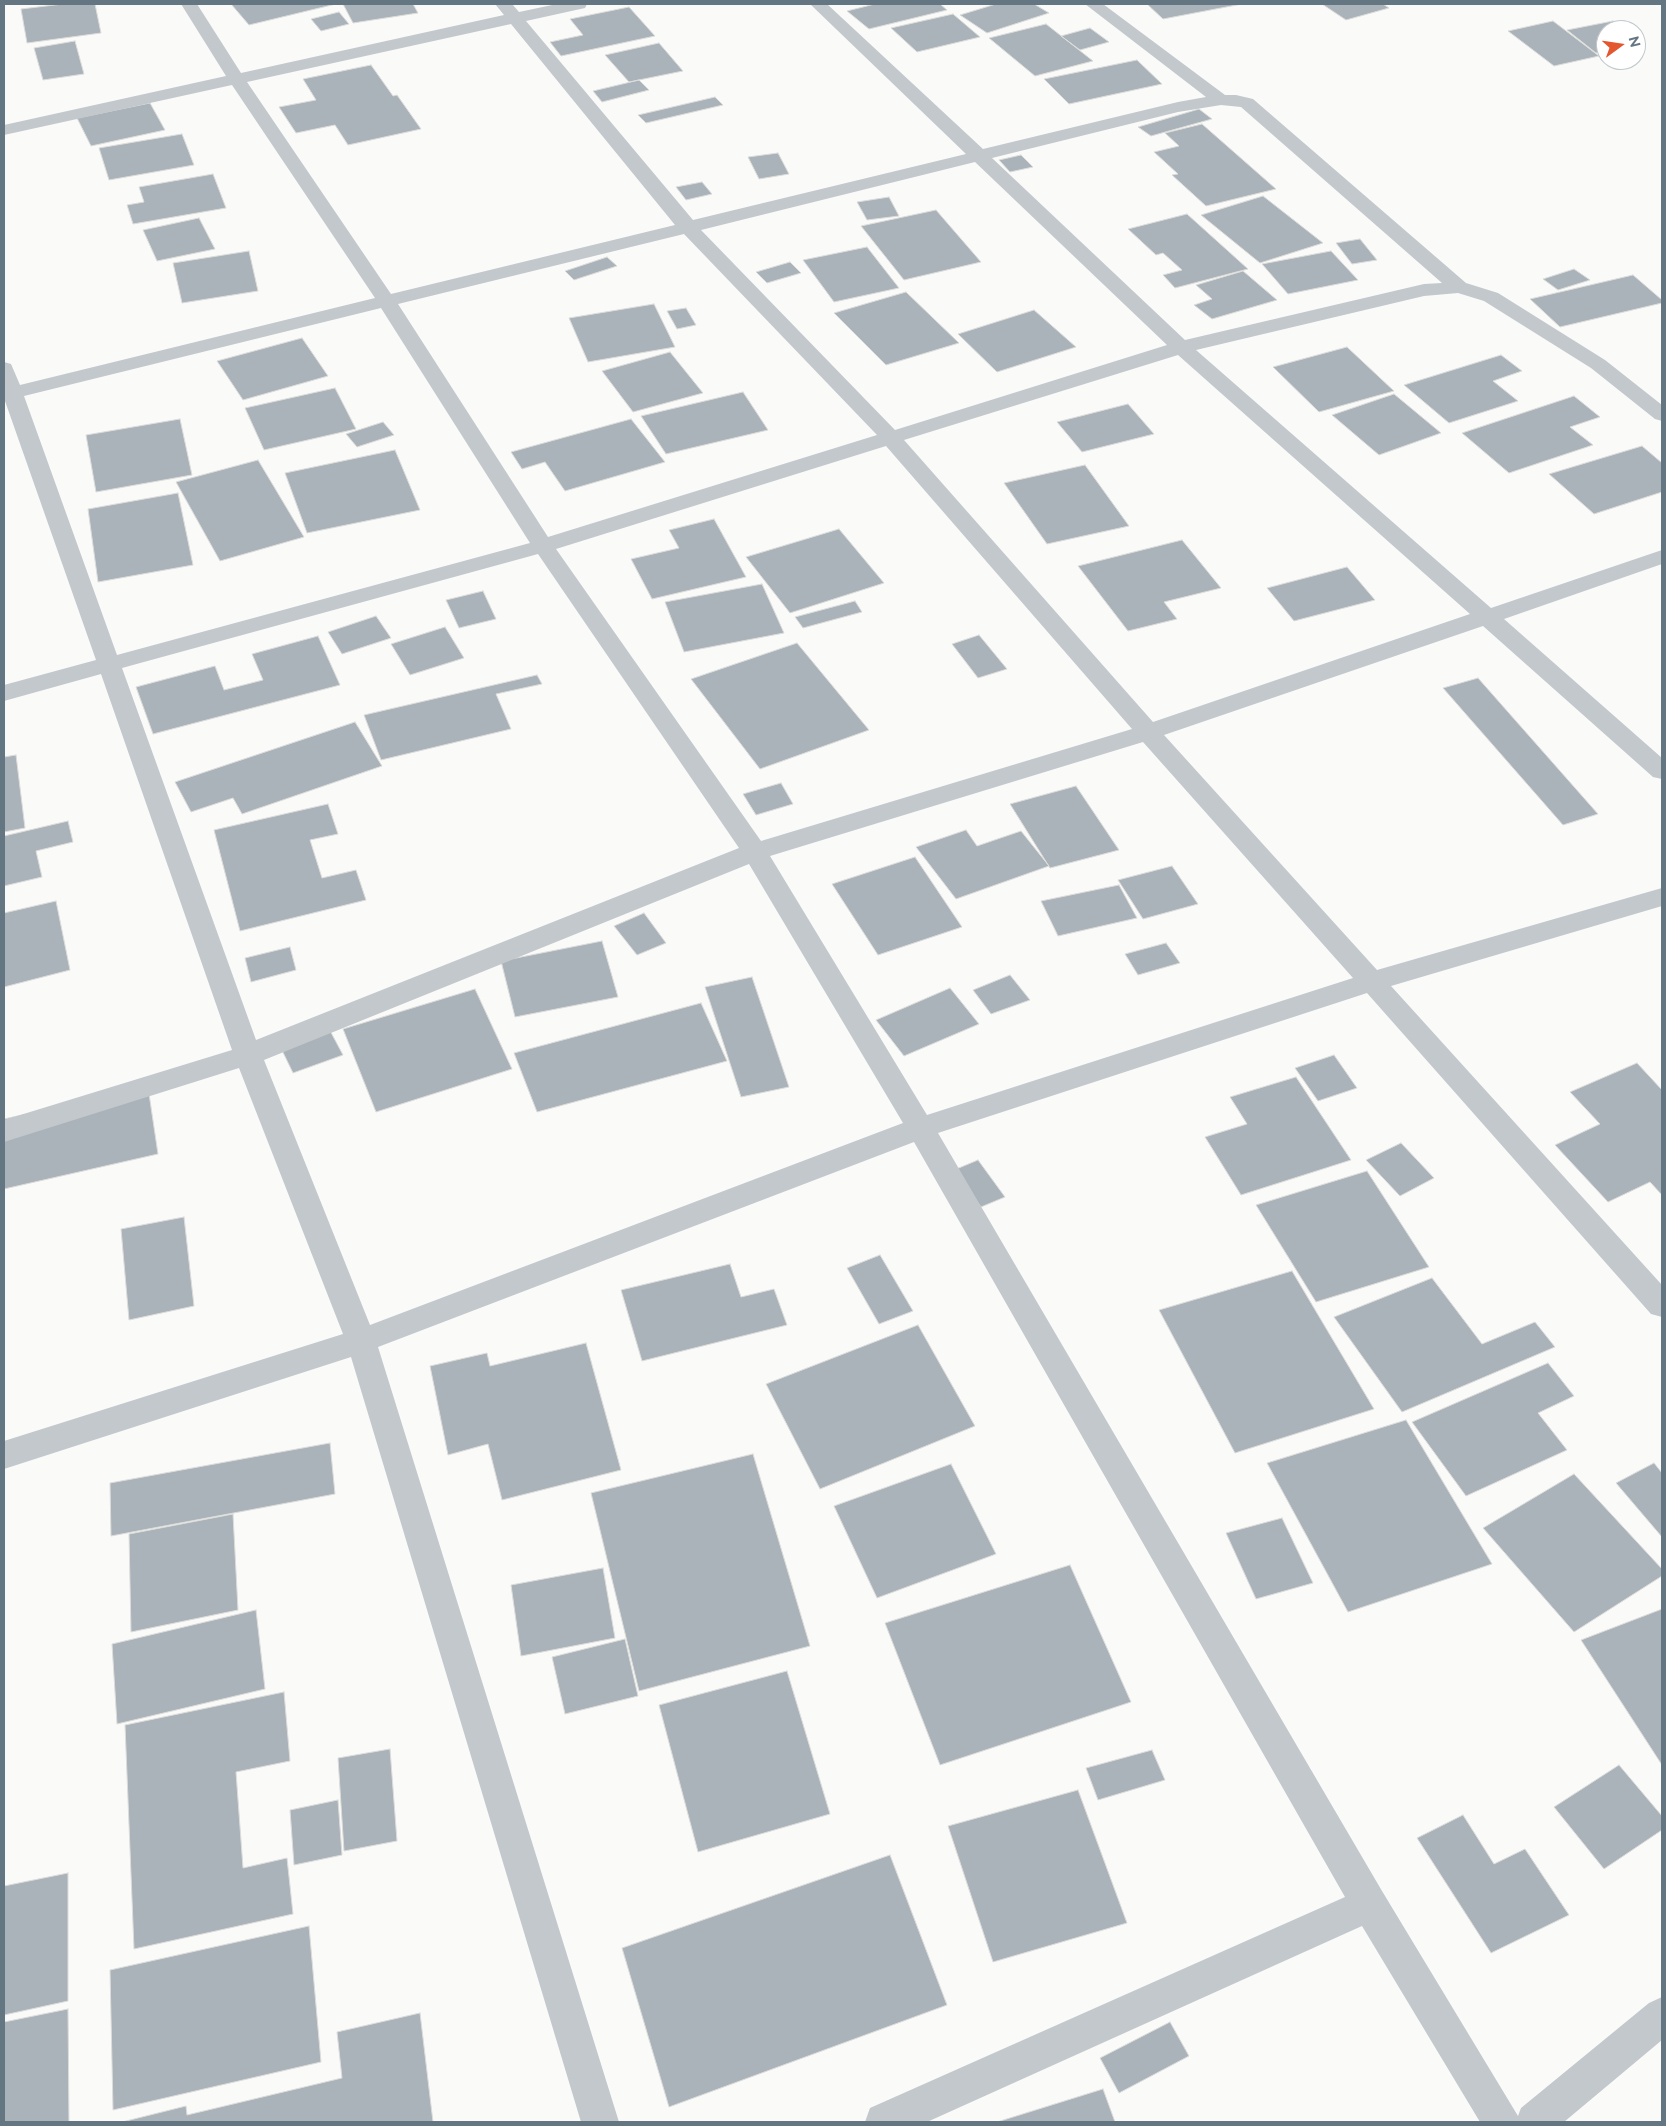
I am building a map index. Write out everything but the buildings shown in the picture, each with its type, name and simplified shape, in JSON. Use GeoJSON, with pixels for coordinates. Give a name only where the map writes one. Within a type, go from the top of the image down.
{"type":"FeatureCollection","features":[{"type":"Feature","properties":{"kind":"street"},"geometry":{"type":"LineString","coordinates":[[189,4],[237,80],[387,302],[543,546],[754,852],[920,1128],[1369,1904],[1502,2122]]}},
{"type":"Feature","properties":{"kind":"street"},"geometry":{"type":"LineString","coordinates":[[4,130],[237,80],[509,11],[580,4]]}},
{"type":"Feature","properties":{"kind":"street"},"geometry":{"type":"LineString","coordinates":[[818,4],[1181,347],[1662,771]]}},
{"type":"Feature","properties":{"kind":"street"},"geometry":{"type":"LineString","coordinates":[[1093,4],[1221,100]]}},
{"type":"Feature","properties":{"kind":"street"},"geometry":{"type":"LineString","coordinates":[[509,11],[672,210],[690,226],[891,438],[1148,732],[1662,1305]]}},
{"type":"Feature","properties":{"kind":"street"},"geometry":{"type":"LineString","coordinates":[[600,2122],[361,1341],[248,1055],[7,385],[387,302],[1178,107],[1221,100],[1247,102],[1459,287]]}},
{"type":"Feature","properties":{"kind":"street"},"geometry":{"type":"LineString","coordinates":[[4,693],[543,546],[1181,347],[1424,290],[1459,287],[1491,297],[1589,359],[1662,415]]}},
{"type":"Feature","properties":{"kind":"street"},"geometry":{"type":"LineString","coordinates":[[4,1131],[248,1055],[754,852],[1148,732],[1662,557]]}},
{"type":"Feature","properties":{"kind":"street"},"geometry":{"type":"LineString","coordinates":[[4,1455],[361,1341],[920,1128],[1371,982],[1662,897]]}},
{"type":"Feature","properties":{"kind":"street"},"geometry":{"type":"LineString","coordinates":[[884,2122],[1369,1904]]}},
{"type":"Feature","properties":{"kind":"street"},"geometry":{"type":"LineString","coordinates":[[1535,2122],[1662,2016]]}}]}
